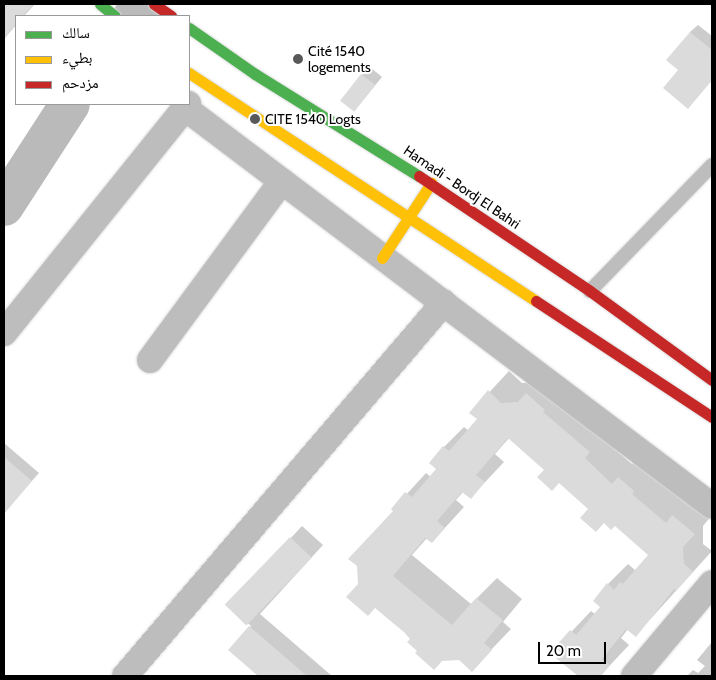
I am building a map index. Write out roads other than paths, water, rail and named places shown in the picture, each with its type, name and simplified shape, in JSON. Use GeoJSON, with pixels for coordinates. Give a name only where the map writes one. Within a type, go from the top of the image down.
{"type":"FeatureCollection","features":[{"type":"Feature","properties":{"kind":"highway"},"geometry":{"type":"LineString","coordinates":[[100,4],[115,15]]}},
{"type":"Feature","properties":{"kind":"highway"},"geometry":{"type":"LineString","coordinates":[[154,4],[170,15]]}},
{"type":"Feature","properties":{"kind":"highway","name":"Hamadi - Bordj El Bahri"},"geometry":{"type":"LineString","coordinates":[[190,29],[255,74],[431,183],[590,291],[712,380]]}},
{"type":"Feature","properties":{"kind":"highway"},"geometry":{"type":"LineString","coordinates":[[191,94],[410,216],[712,417]]}},
{"type":"Feature","properties":{"kind":"highway"},"geometry":{"type":"LineString","coordinates":[[382,258],[431,183]]}},
{"type":"Feature","properties":{"kind":"street"},"geometry":{"type":"LineString","coordinates":[[191,94],[282,181],[712,506]]}},
{"type":"Feature","properties":{"kind":"street"},"geometry":{"type":"LineString","coordinates":[[4,333],[182,105]]}},
{"type":"Feature","properties":{"kind":"street"},"geometry":{"type":"LineString","coordinates":[[150,360],[282,181]]}},
{"type":"Feature","properties":{"kind":"street"},"geometry":{"type":"LineString","coordinates":[[124,676],[444,303]]}},
{"type":"Feature","properties":{"kind":"street"},"geometry":{"type":"LineString","coordinates":[[634,676],[712,583]]}},
{"type":"Feature","properties":{"kind":"lane"},"geometry":{"type":"LineString","coordinates":[[590,291],[712,165]]}},
{"type":"Feature","properties":{"kind":"waterway"},"geometry":{"type":"LineString","coordinates":[[134,15],[143,4]]}},
{"type":"Feature","properties":{"kind":"waterway"},"geometry":{"type":"LineString","coordinates":[[4,206],[69,105]]}},
{"type":"Feature","properties":{"kind":"place","name":"Cité 1540 logements"},"geometry":{"type":"Point","coordinates":[298,59]}},
{"type":"Feature","properties":{"kind":"place","name":"CITE 1540 Logts"},"geometry":{"type":"Point","coordinates":[255,119]}}]}
